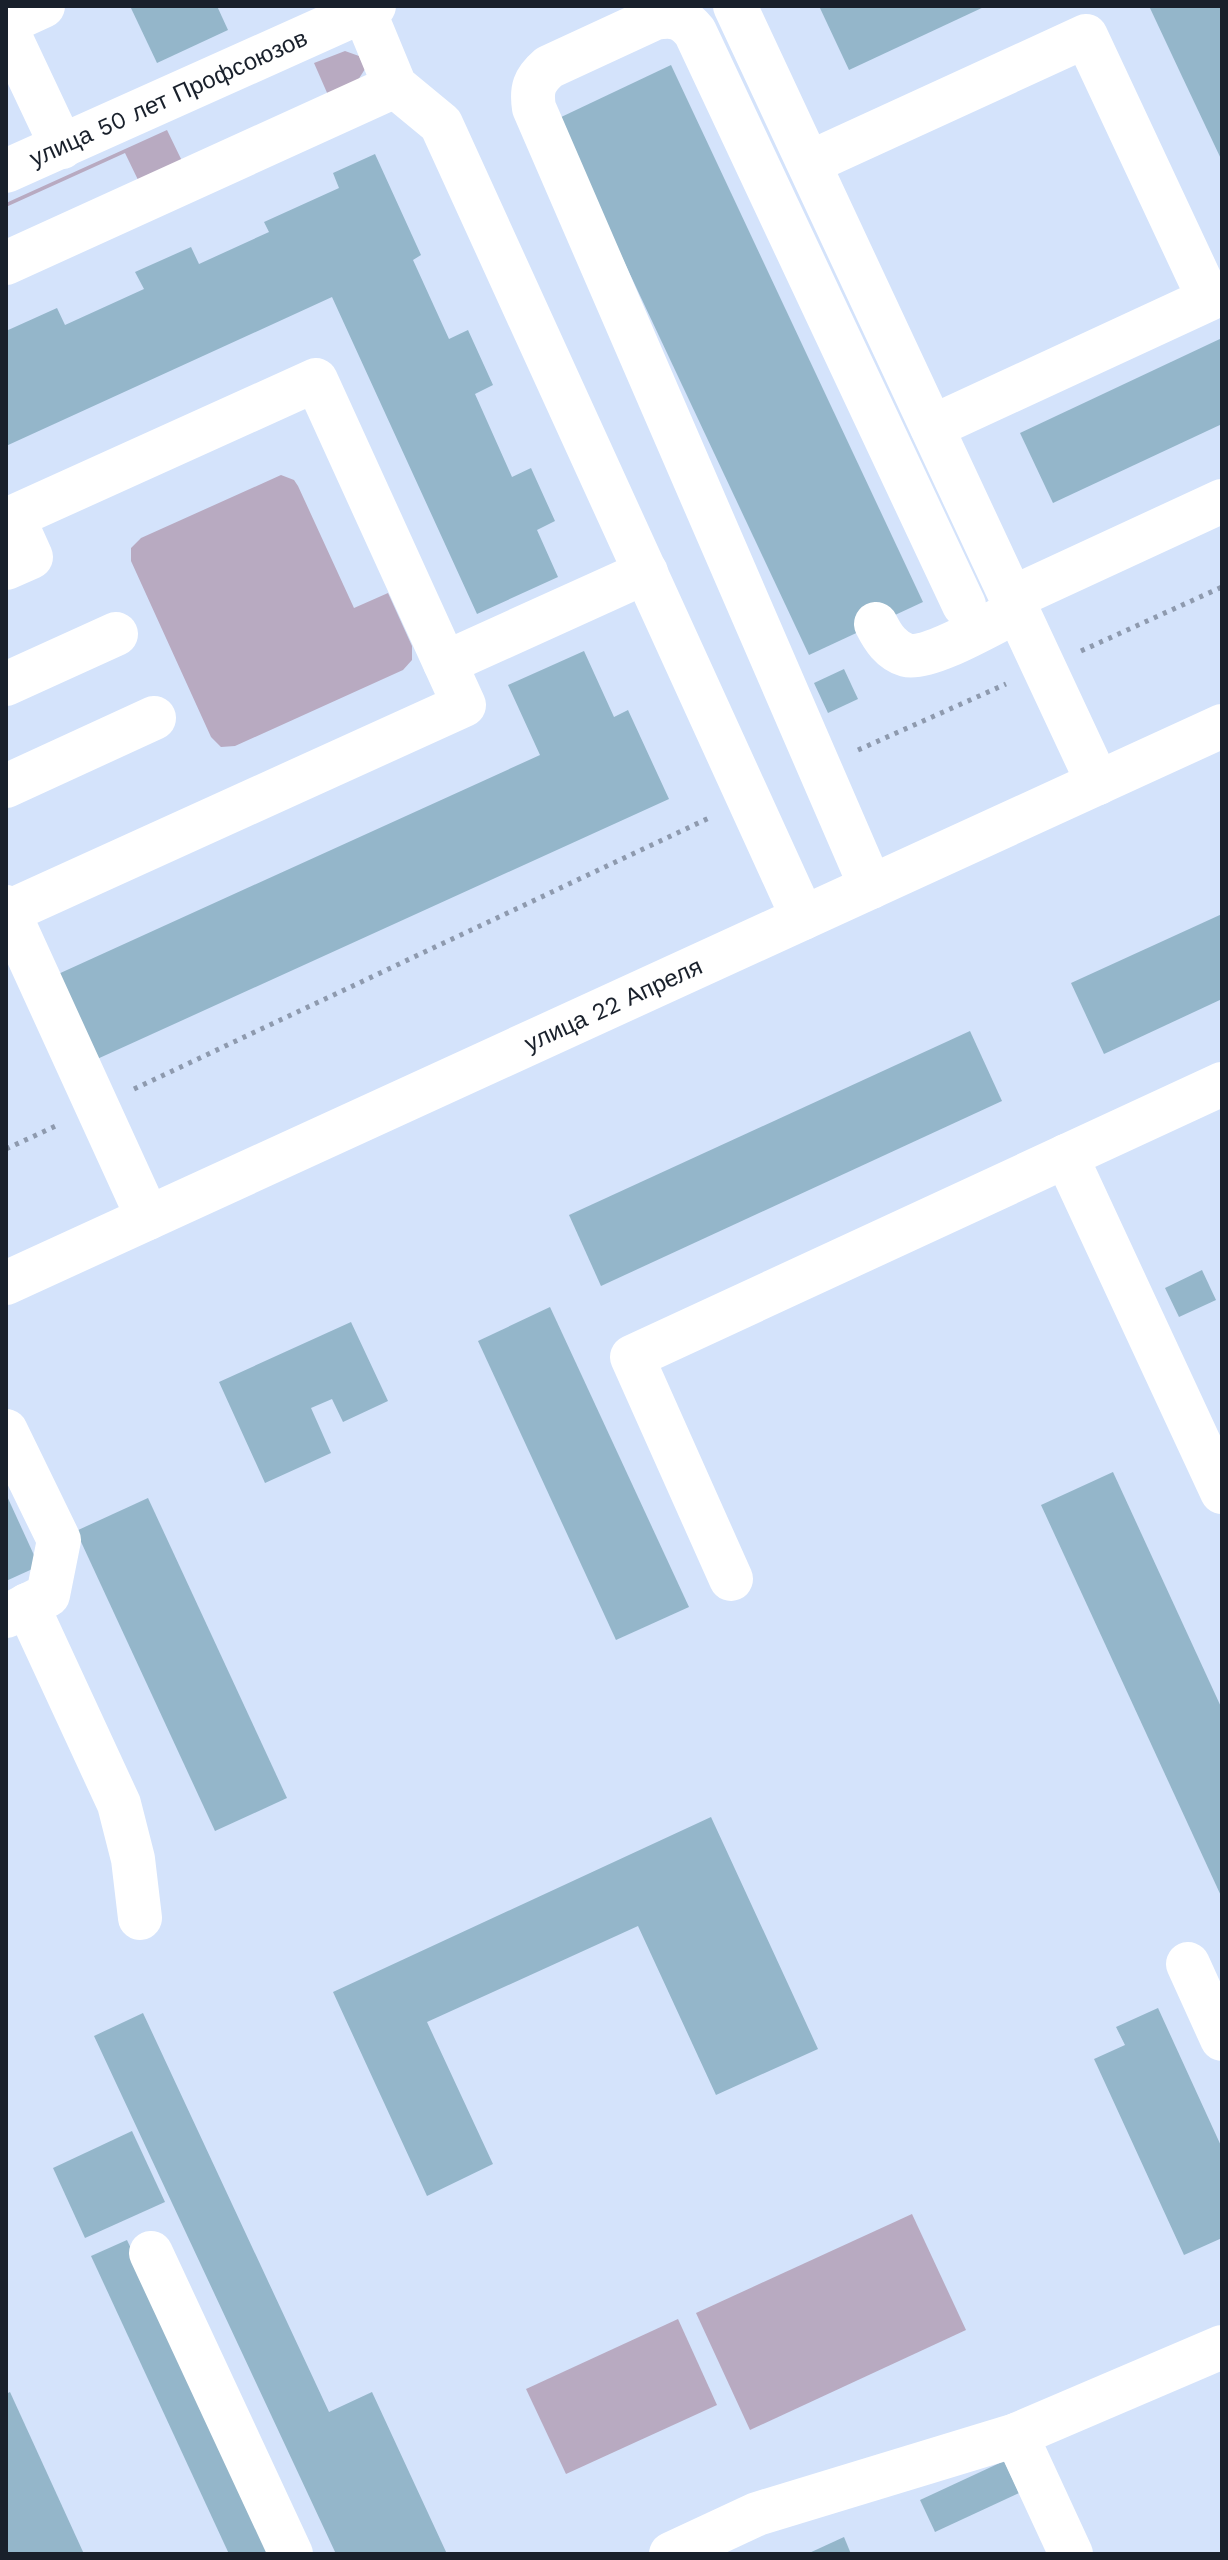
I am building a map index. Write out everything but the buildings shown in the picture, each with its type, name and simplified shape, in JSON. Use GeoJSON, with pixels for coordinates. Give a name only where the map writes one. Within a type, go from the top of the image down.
{"type":"FeatureCollection","features":[{"type":"Feature","properties":{"kind":"main road"},"geometry":{"type":"LineString","coordinates":[[43,6],[6,26],[62,147]]}},
{"type":"Feature","properties":{"kind":"main road"},"geometry":{"type":"LineString","coordinates":[[735,6],[1098,783]]}},
{"type":"Feature","properties":{"kind":"main road"},"geometry":{"type":"LineString","coordinates":[[363,9],[395,86],[441,124],[803,918]]}},
{"type":"Feature","properties":{"kind":"main road","name":"улица 50 лет Профсоюзов"},"geometry":{"type":"LineString","coordinates":[[6,171],[363,9]]}},
{"type":"Feature","properties":{"kind":"main road"},"geometry":{"type":"LineString","coordinates":[[871,887],[534,108],[531,92],[537,78],[549,67],[655,18],[670,15],[685,20],[695,32],[964,605]]}},
{"type":"Feature","properties":{"kind":"main road"},"geometry":{"type":"LineString","coordinates":[[809,163],[1086,36],[1209,299],[932,427]]}},
{"type":"Feature","properties":{"kind":"main road"},"geometry":{"type":"LineString","coordinates":[[6,263],[395,86]]}},
{"type":"Feature","properties":{"kind":"main road"},"geometry":{"type":"LineString","coordinates":[[6,568],[31,557],[13,517],[316,380],[464,705],[7,910],[148,1218]]}},
{"type":"Feature","properties":{"kind":"main road"},"geometry":{"type":"LineString","coordinates":[[876,624],[887,643],[897,651],[922,656],[1014,605],[1222,501]]}},
{"type":"Feature","properties":{"kind":"main road"},"geometry":{"type":"LineString","coordinates":[[445,663],[646,572]]}},
{"type":"Feature","properties":{"kind":"main road"},"geometry":{"type":"LineString","coordinates":[[6,684],[116,634]]}},
{"type":"Feature","properties":{"kind":"main road"},"geometry":{"type":"LineString","coordinates":[[6,786],[154,718]]}},
{"type":"Feature","properties":{"kind":"main road","name":"улица 22 Апреля"},"geometry":{"type":"LineString","coordinates":[[6,1283],[1222,726]]}},
{"type":"Feature","properties":{"kind":"main road"},"geometry":{"type":"LineString","coordinates":[[731,1579],[632,1357],[1222,1084]]}},
{"type":"Feature","properties":{"kind":"main road"},"geometry":{"type":"LineString","coordinates":[[1066,1156],[1222,1492]]}},
{"type":"Feature","properties":{"kind":"main road"},"geometry":{"type":"LineString","coordinates":[[6,1431],[59,1540],[48,1595],[16,1610],[119,1804],[133,1859],[140,1918]]}},
{"type":"Feature","properties":{"kind":"main road"},"geometry":{"type":"LineString","coordinates":[[1188,1964],[1222,2039]]}},
{"type":"Feature","properties":{"kind":"main road"},"geometry":{"type":"LineString","coordinates":[[151,2253],[291,2554]]}},
{"type":"Feature","properties":{"kind":"main road"},"geometry":{"type":"LineString","coordinates":[[671,2554],[757,2514],[1016,2435],[1222,2347]]}},
{"type":"Feature","properties":{"kind":"main road"},"geometry":{"type":"LineString","coordinates":[[1016,2435],[1071,2554]]}},
{"type":"Feature","properties":{"kind":"path"},"geometry":{"type":"LineString","coordinates":[[818,768],[1222,587]]}},
{"type":"Feature","properties":{"kind":"path"},"geometry":{"type":"LineString","coordinates":[[6,1149],[749,799]]}},
{"type":"Feature","properties":{"kind":"shaded area"},"geometry":{"type":"Polygon","coordinates":[[[345,51],[359,56],[365,69],[353,88],[140,184],[125,153],[6,207],[6,203],[167,130],[182,161],[328,95],[314,63],[345,51]]]}},
{"type":"Feature","properties":{"kind":"shaded area"},"geometry":{"type":"Polygon","coordinates":[[[281,475],[294,480],[298,486],[354,608],[388,593],[412,646],[412,660],[403,670],[235,746],[221,747],[211,737],[131,561],[131,548],[141,538],[281,475]]]}},
{"type":"Feature","properties":{"kind":"shaded area"},"geometry":{"type":"Polygon","coordinates":[[[912,2214],[966,2330],[750,2430],[696,2313],[912,2214]]]}},
{"type":"Feature","properties":{"kind":"shaded area"},"geometry":{"type":"Polygon","coordinates":[[[678,2319],[717,2405],[566,2474],[526,2389],[678,2319]]]}}]}
